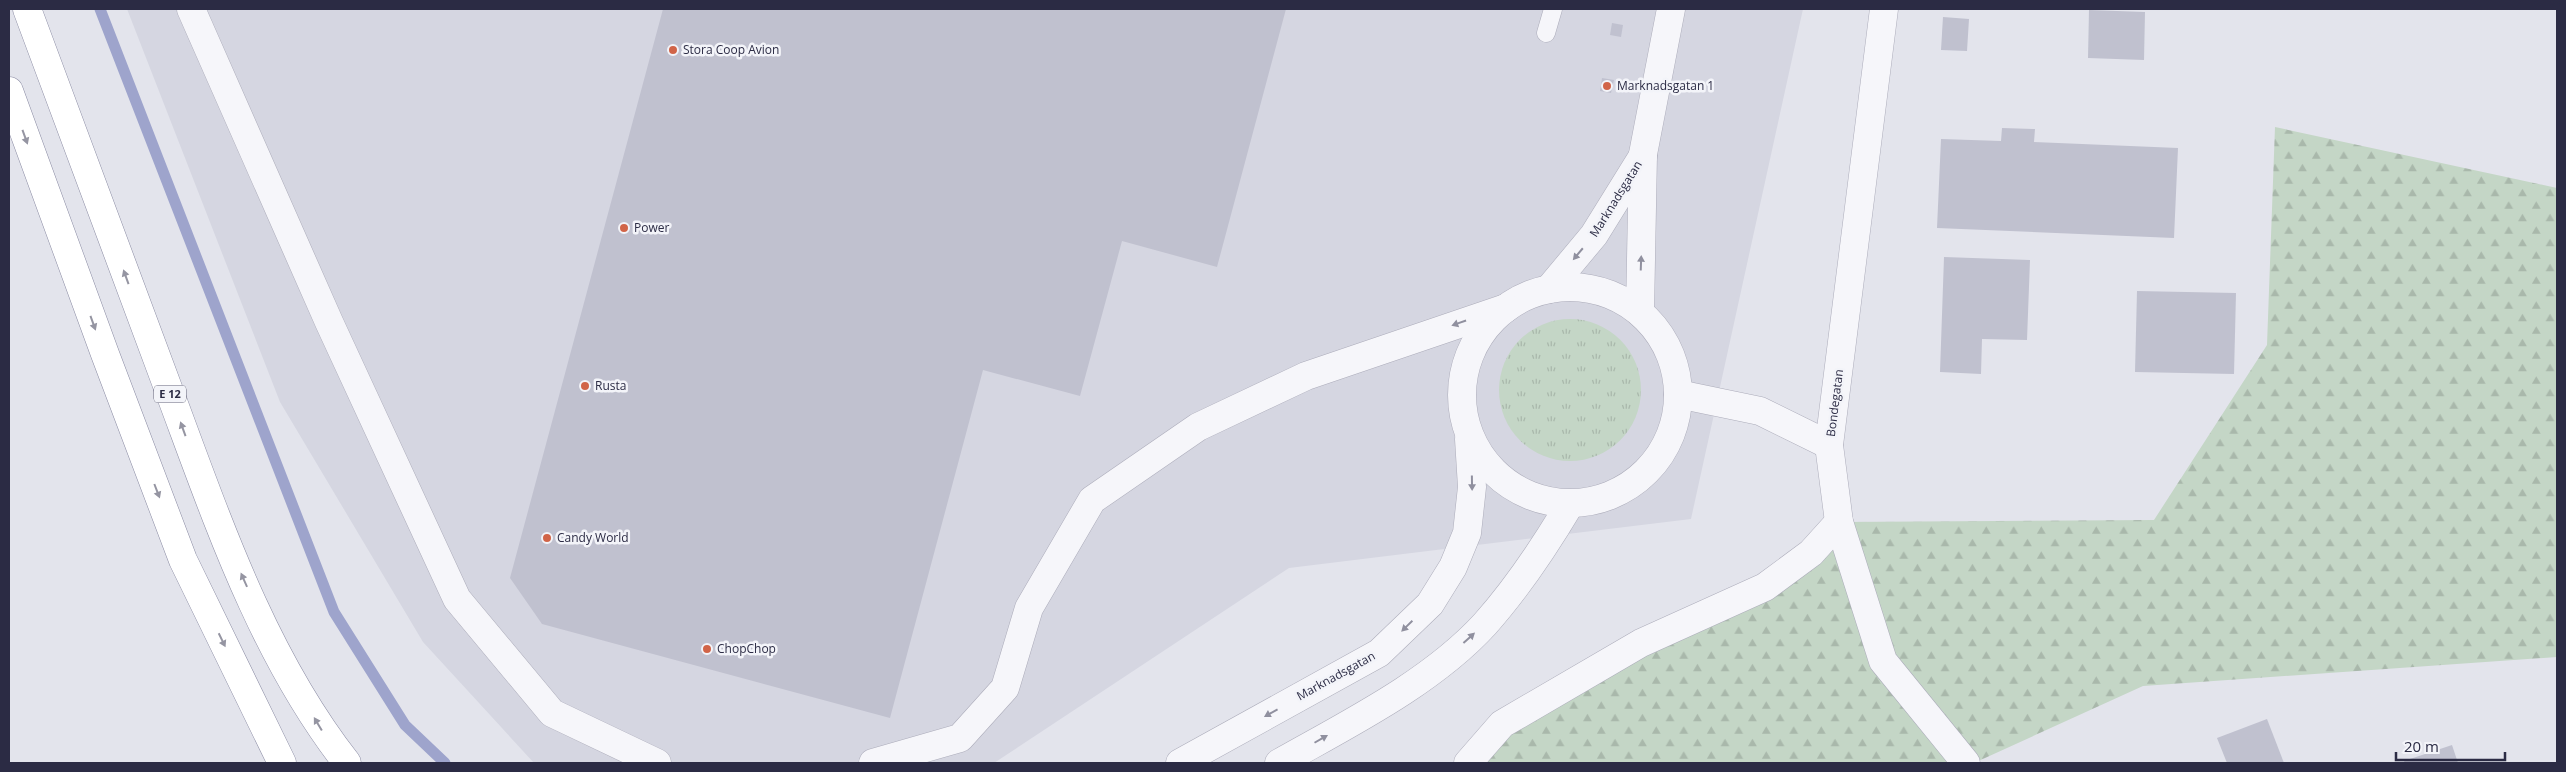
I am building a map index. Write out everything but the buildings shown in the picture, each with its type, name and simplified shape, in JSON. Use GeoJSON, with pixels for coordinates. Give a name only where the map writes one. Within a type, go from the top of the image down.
{"type":"FeatureCollection","features":[{"type":"Feature","properties":{"kind":"highway","name":"E 12"},"geometry":{"type":"LineString","coordinates":[[27,9],[216,517],[264,626],[319,728],[347,763]]}},
{"type":"Feature","properties":{"kind":"highway"},"geometry":{"type":"LineString","coordinates":[[9,91],[105,354],[184,560],[282,763]]}},
{"type":"Feature","properties":{"kind":"street"},"geometry":{"type":"LineString","coordinates":[[191,9],[329,322],[457,599],[552,713],[657,763]]}},
{"type":"Feature","properties":{"kind":"street","name":"Marknadsgatan"},"geometry":{"type":"LineString","coordinates":[[1640,312],[1643,154],[1671,9]]}},
{"type":"Feature","properties":{"kind":"street","name":"Bondegatan"},"geometry":{"type":"LineString","coordinates":[[1884,9],[1829,445],[1839,522],[1883,661],[1966,763]]}},
{"type":"Feature","properties":{"kind":"street","name":"Marknadsgatan"},"geometry":{"type":"LineString","coordinates":[[1549,289],[1594,235],[1643,154]]}},
{"type":"Feature","properties":{"kind":"street"},"geometry":{"type":"LineString","coordinates":[[873,763],[960,738],[1005,688],[1029,608],[1092,500],[1198,427],[1306,376],[1506,308],[1526,296],[1549,289],[1581,287],[1612,296],[1640,312],[1664,342],[1674,363],[1678,394],[1673,427],[1658,458],[1634,482],[1604,498],[1570,504],[1538,498],[1509,485],[1485,462],[1469,435],[1464,418],[1462,387],[1468,357],[1484,330],[1506,308]]}},
{"type":"Feature","properties":{"kind":"street"},"geometry":{"type":"LineString","coordinates":[[1678,394],[1760,410],[1829,445]]}},
{"type":"Feature","properties":{"kind":"street","name":"Marknadsgatan"},"geometry":{"type":"LineString","coordinates":[[1180,763],[1379,653],[1430,604],[1453,567],[1467,533],[1472,487],[1469,435]]}},
{"type":"Feature","properties":{"kind":"street"},"geometry":{"type":"LineString","coordinates":[[1279,763],[1400,694],[1445,659],[1484,624],[1538,556],[1570,504]]}},
{"type":"Feature","properties":{"kind":"street"},"geometry":{"type":"LineString","coordinates":[[1468,763],[1502,724],[1641,643],[1765,587],[1811,553],[1839,522]]}},
{"type":"Feature","properties":{"kind":"lane"},"geometry":{"type":"LineString","coordinates":[[1546,33],[1553,9]]}},
{"type":"Feature","properties":{"kind":"shaded area"},"geometry":{"type":"Polygon","coordinates":[[[127,9],[1803,9],[1691,519],[1289,568],[994,763],[534,763],[423,642],[280,402],[127,9]]]}},
{"type":"Feature","properties":{"kind":"green space"},"geometry":{"type":"Polygon","coordinates":[[[2275,127],[2557,188],[2557,657],[2143,686],[1974,763],[1468,763],[1502,724],[1765,587],[1839,522],[2154,520],[2267,345],[2275,127]]]}},
{"type":"Feature","properties":{"kind":"green space"},"geometry":{"type":"Polygon","coordinates":[[[1570,319],[1584,320],[1597,324],[1620,340],[1636,363],[1640,376],[1640,404],[1636,417],[1620,440],[1597,456],[1584,460],[1570,461],[1556,460],[1543,456],[1520,440],[1504,417],[1500,404],[1499,390],[1500,376],[1504,363],[1520,340],[1543,324],[1556,320],[1570,319]]]}},
{"type":"Feature","properties":{"kind":"waterway"},"geometry":{"type":"LineString","coordinates":[[100,9],[334,612],[405,725],[445,763]]}},
{"type":"Feature","properties":{"kind":"place","name":"Stora Coop Avion"},"geometry":{"type":"Point","coordinates":[673,50]}},
{"type":"Feature","properties":{"kind":"place","name":"Marknadsgatan 1"},"geometry":{"type":"Point","coordinates":[1607,86]}},
{"type":"Feature","properties":{"kind":"place","name":"Power"},"geometry":{"type":"Point","coordinates":[624,228]}},
{"type":"Feature","properties":{"kind":"place","name":"Rusta"},"geometry":{"type":"Point","coordinates":[585,386]}},
{"type":"Feature","properties":{"kind":"place","name":"Candy World"},"geometry":{"type":"Point","coordinates":[547,538]}},
{"type":"Feature","properties":{"kind":"place","name":"ChopChop"},"geometry":{"type":"Point","coordinates":[707,649]}}]}
